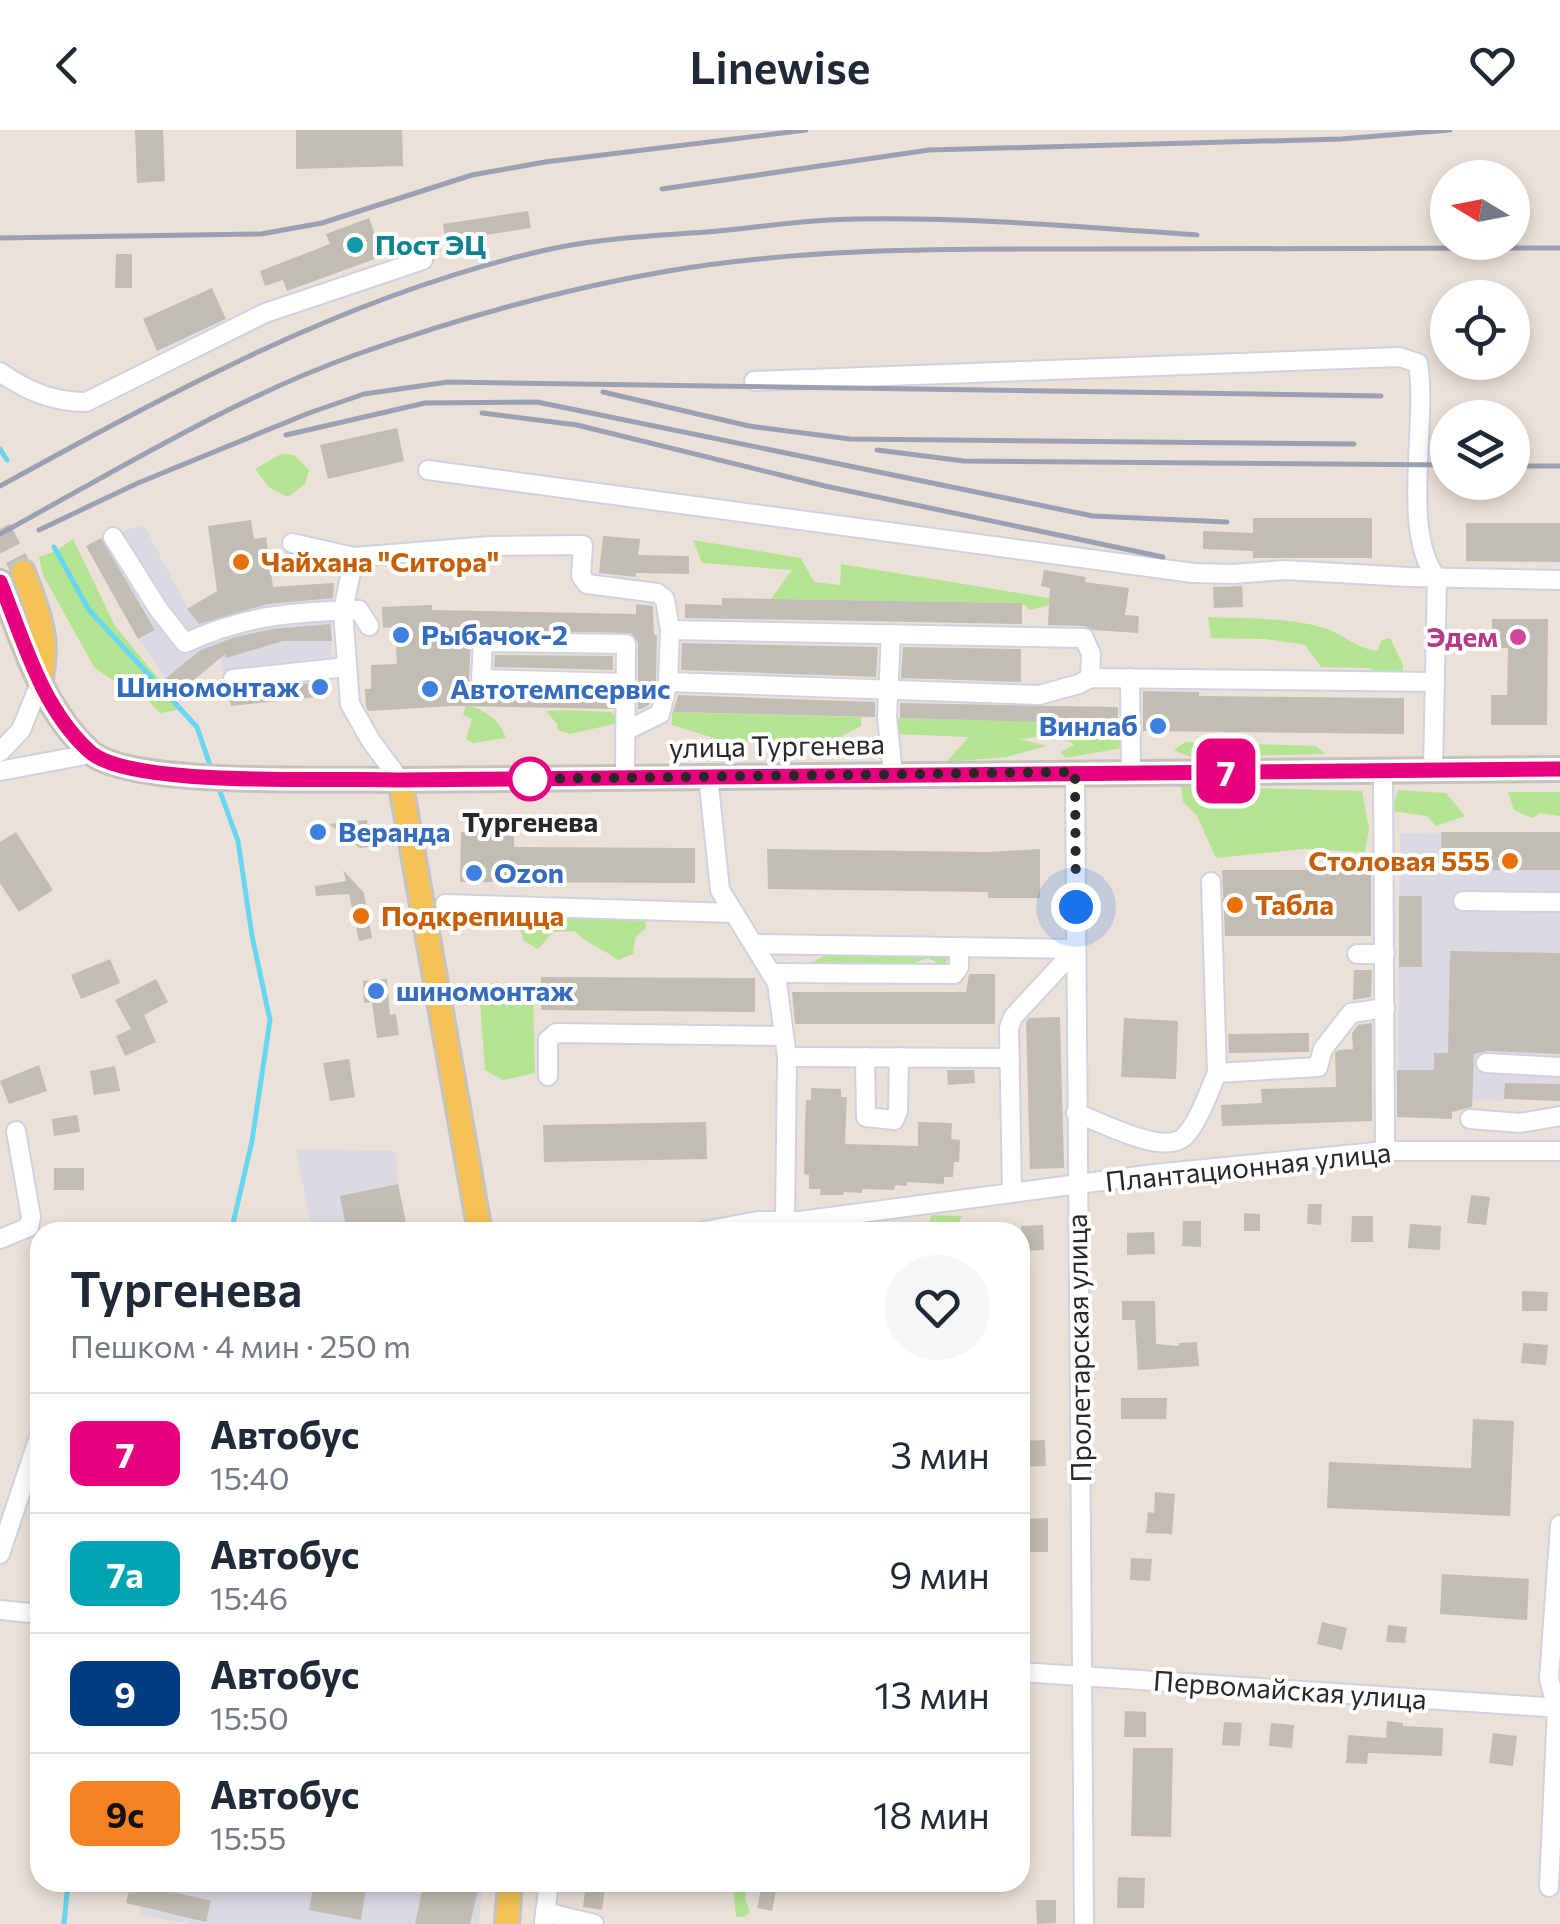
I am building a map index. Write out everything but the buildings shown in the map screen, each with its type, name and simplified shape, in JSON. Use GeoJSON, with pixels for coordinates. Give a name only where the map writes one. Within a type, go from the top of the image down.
{"type":"FeatureCollection","features":[{"type":"Feature","properties":{"kind":"main road"},"geometry":{"type":"LineString","coordinates":[[23,572],[42,625],[46,652],[40,682]]}},
{"type":"Feature","properties":{"kind":"main road"},"geometry":{"type":"LineString","coordinates":[[0,582],[40,682],[61,721],[91,754]]}},
{"type":"Feature","properties":{"kind":"main road","name":"улица Тургенева"},"geometry":{"type":"LineString","coordinates":[[91,754],[128,770],[226,778],[400,780],[1560,770]]}},
{"type":"Feature","properties":{"kind":"main road"},"geometry":{"type":"LineString","coordinates":[[400,780],[478,1222]]}},
{"type":"Feature","properties":{"kind":"main road"},"geometry":{"type":"LineString","coordinates":[[507,1924],[509,1892]]}},
{"type":"Feature","properties":{"kind":"street"},"geometry":{"type":"LineString","coordinates":[[0,372],[25,390],[66,402],[86,402],[265,313],[423,260]]}},
{"type":"Feature","properties":{"kind":"street"},"geometry":{"type":"LineString","coordinates":[[754,380],[1399,357],[1418,363],[1422,391],[1417,519],[1424,562],[1437,578],[1433,769]]}},
{"type":"Feature","properties":{"kind":"street"},"geometry":{"type":"LineString","coordinates":[[428,470],[1193,573],[1285,570],[1560,580]]}},
{"type":"Feature","properties":{"kind":"street"},"geometry":{"type":"LineString","coordinates":[[114,537],[159,610],[185,643],[266,615],[359,610],[369,626]]}},
{"type":"Feature","properties":{"kind":"street"},"geometry":{"type":"LineString","coordinates":[[292,544],[354,557],[474,547],[584,545],[583,580],[587,584],[657,594],[664,599],[670,630],[668,682],[660,714],[624,731]]}},
{"type":"Feature","properties":{"kind":"street"},"geometry":{"type":"LineString","coordinates":[[354,557],[342,611],[350,704],[371,742],[400,780]]}},
{"type":"Feature","properties":{"kind":"street"},"geometry":{"type":"LineString","coordinates":[[670,630],[1084,638],[1091,654],[1090,678]]}},
{"type":"Feature","properties":{"kind":"street"},"geometry":{"type":"LineString","coordinates":[[891,634],[887,717],[893,774]]}},
{"type":"Feature","properties":{"kind":"street"},"geometry":{"type":"LineString","coordinates":[[624,778],[624,731],[626,683],[626,644],[482,642],[482,679],[626,683]]}},
{"type":"Feature","properties":{"kind":"street"},"geometry":{"type":"LineString","coordinates":[[233,678],[347,667]]}},
{"type":"Feature","properties":{"kind":"street"},"geometry":{"type":"LineString","coordinates":[[668,682],[1038,695],[1090,678],[1434,682]]}},
{"type":"Feature","properties":{"kind":"street"},"geometry":{"type":"LineString","coordinates":[[1130,678],[1131,772]]}},
{"type":"Feature","properties":{"kind":"street"},"geometry":{"type":"LineString","coordinates":[[0,752],[21,730],[40,682]]}},
{"type":"Feature","properties":{"kind":"street"},"geometry":{"type":"LineString","coordinates":[[0,771],[91,754]]}},
{"type":"Feature","properties":{"kind":"street"},"geometry":{"type":"LineString","coordinates":[[1383,770],[1385,1152]]}},
{"type":"Feature","properties":{"kind":"street","name":"Пролетарская улица"},"geometry":{"type":"LineString","coordinates":[[1075,772],[1084,1924]]}},
{"type":"Feature","properties":{"kind":"street"},"geometry":{"type":"LineString","coordinates":[[708,776],[720,890],[777,984],[787,1057],[786,1221]]}},
{"type":"Feature","properties":{"kind":"street"},"geometry":{"type":"LineString","coordinates":[[1076,1113],[1151,1143],[1182,1140],[1193,1124],[1217,1073],[1211,882]]}},
{"type":"Feature","properties":{"kind":"street"},"geometry":{"type":"LineString","coordinates":[[1462,901],[1560,902]]}},
{"type":"Feature","properties":{"kind":"street"},"geometry":{"type":"LineString","coordinates":[[446,904],[734,913]]}},
{"type":"Feature","properties":{"kind":"street"},"geometry":{"type":"LineString","coordinates":[[754,944],[1076,949]]}},
{"type":"Feature","properties":{"kind":"street"},"geometry":{"type":"LineString","coordinates":[[771,973],[954,974],[959,968],[959,948]]}},
{"type":"Feature","properties":{"kind":"street"},"geometry":{"type":"LineString","coordinates":[[1012,1192],[1009,1028],[1013,1017],[1076,949]]}},
{"type":"Feature","properties":{"kind":"street"},"geometry":{"type":"LineString","coordinates":[[1357,954],[1385,954]]}},
{"type":"Feature","properties":{"kind":"street"},"geometry":{"type":"LineString","coordinates":[[1217,1073],[1318,1067],[1324,1050],[1351,1013],[1385,1008]]}},
{"type":"Feature","properties":{"kind":"street"},"geometry":{"type":"LineString","coordinates":[[548,1076],[548,1040],[556,1033],[784,1036]]}},
{"type":"Feature","properties":{"kind":"street"},"geometry":{"type":"LineString","coordinates":[[787,1057],[1010,1058]]}},
{"type":"Feature","properties":{"kind":"street"},"geometry":{"type":"LineString","coordinates":[[866,1057],[866,1117],[894,1120],[898,1112],[898,1057]]}},
{"type":"Feature","properties":{"kind":"street"},"geometry":{"type":"LineString","coordinates":[[1486,1064],[1560,1067]]}},
{"type":"Feature","properties":{"kind":"street"},"geometry":{"type":"LineString","coordinates":[[1470,1119],[1533,1121],[1560,1116]]}},
{"type":"Feature","properties":{"kind":"street"},"geometry":{"type":"LineString","coordinates":[[1533,1121],[1538,1152]]}},
{"type":"Feature","properties":{"kind":"street"},"geometry":{"type":"LineString","coordinates":[[0,1239],[29,1227],[31,1217],[16,1131]]}},
{"type":"Feature","properties":{"kind":"street"},"geometry":{"type":"LineString","coordinates":[[1151,1143],[1154,1174]]}},
{"type":"Feature","properties":{"kind":"street","name":"Плантационная улица"},"geometry":{"type":"LineString","coordinates":[[766,1222],[1154,1174],[1385,1152],[1560,1151]]}},
{"type":"Feature","properties":{"kind":"street"},"geometry":{"type":"LineString","coordinates":[[0,1554],[30,1464]]}},
{"type":"Feature","properties":{"kind":"street"},"geometry":{"type":"LineString","coordinates":[[1549,1887],[1558,1708],[1549,1679],[1560,1525]]}},
{"type":"Feature","properties":{"kind":"street"},"geometry":{"type":"LineString","coordinates":[[0,1610],[30,1613]]}},
{"type":"Feature","properties":{"kind":"street","name":"Первомайская улица"},"geometry":{"type":"LineString","coordinates":[[1030,1673],[1558,1708]]}},
{"type":"Feature","properties":{"kind":"street"},"geometry":{"type":"LineString","coordinates":[[547,1892],[544,1918],[594,1924]]}},
{"type":"Feature","properties":{"kind":"shaded area"},"geometry":{"type":"Polygon","coordinates":[[[144,525],[188,609],[209,596],[265,587],[334,583],[331,658],[299,660],[304,699],[231,706],[220,659],[177,694],[138,639],[86,546],[144,525]]]}},
{"type":"Feature","properties":{"kind":"shaded area"},"geometry":{"type":"Polygon","coordinates":[[[1560,832],[1560,1084],[1506,1083],[1504,1101],[1410,1099],[1411,1070],[1398,1070],[1400,833],[1560,832]]]}},
{"type":"Feature","properties":{"kind":"shaded area"},"geometry":{"type":"Polygon","coordinates":[[[296,1149],[396,1151],[406,1222],[310,1222],[296,1149]]]}},
{"type":"Feature","properties":{"kind":"shaded area"},"geometry":{"type":"Polygon","coordinates":[[[144,1892],[482,1892],[479,1924],[188,1924],[139,1914],[144,1892]]]}},
{"type":"Feature","properties":{"kind":"green space"},"geometry":{"type":"Polygon","coordinates":[[[281,454],[294,455],[309,470],[305,484],[288,497],[270,488],[255,469],[281,454]]]}},
{"type":"Feature","properties":{"kind":"green space"},"geometry":{"type":"Polygon","coordinates":[[[73,539],[115,626],[167,689],[177,710],[160,713],[134,686],[117,683],[94,667],[43,575],[39,557],[73,539]]]}},
{"type":"Feature","properties":{"kind":"green space"},"geometry":{"type":"Polygon","coordinates":[[[693,540],[801,558],[814,582],[840,585],[841,564],[1066,601],[1030,610],[1022,603],[771,599],[792,570],[702,563],[693,540]]]}},
{"type":"Feature","properties":{"kind":"green space"},"geometry":{"type":"Polygon","coordinates":[[[1208,617],[1307,624],[1377,651],[1382,640],[1390,638],[1403,672],[1389,677],[1369,668],[1321,667],[1305,645],[1266,639],[1211,638],[1208,617]]]}},
{"type":"Feature","properties":{"kind":"green space"},"geometry":{"type":"Polygon","coordinates":[[[466,705],[490,716],[506,738],[473,743],[466,739],[472,719],[463,715],[466,705]]]}},
{"type":"Feature","properties":{"kind":"green space"},"geometry":{"type":"Polygon","coordinates":[[[546,711],[611,712],[618,717],[618,723],[570,734],[558,730],[546,711]]]}},
{"type":"Feature","properties":{"kind":"green space"},"geometry":{"type":"Polygon","coordinates":[[[672,712],[861,717],[861,726],[826,744],[766,744],[717,739],[672,725],[672,712]]]}},
{"type":"Feature","properties":{"kind":"green space"},"geometry":{"type":"Polygon","coordinates":[[[895,718],[1109,723],[1111,736],[1125,743],[1122,748],[1065,758],[1061,752],[1074,745],[1055,737],[1034,737],[1020,739],[1047,746],[1006,757],[946,762],[969,737],[895,734],[895,718]]]}},
{"type":"Feature","properties":{"kind":"green space"},"geometry":{"type":"Polygon","coordinates":[[[1185,742],[1316,746],[1325,754],[1190,757],[1174,750],[1185,742]]]}},
{"type":"Feature","properties":{"kind":"green space"},"geometry":{"type":"Polygon","coordinates":[[[1181,786],[1362,791],[1369,829],[1365,852],[1304,849],[1216,858],[1197,816],[1183,802],[1181,786]]]}},
{"type":"Feature","properties":{"kind":"green space"},"geometry":{"type":"Polygon","coordinates":[[[1398,790],[1446,793],[1465,816],[1436,826],[1427,816],[1392,811],[1398,790]]]}},
{"type":"Feature","properties":{"kind":"green space"},"geometry":{"type":"Polygon","coordinates":[[[1508,792],[1560,792],[1560,816],[1540,813],[1532,818],[1514,810],[1508,792]]]}},
{"type":"Feature","properties":{"kind":"green space"},"geometry":{"type":"Polygon","coordinates":[[[627,915],[645,920],[646,928],[635,938],[633,954],[618,960],[575,931],[553,932],[538,949],[524,941],[520,930],[540,916],[586,919],[627,915]]]}},
{"type":"Feature","properties":{"kind":"green space"},"geometry":{"type":"Polygon","coordinates":[[[835,951],[943,951],[950,957],[943,966],[928,958],[909,965],[810,963],[835,951]]]}},
{"type":"Feature","properties":{"kind":"green space"},"geometry":{"type":"Polygon","coordinates":[[[496,982],[533,995],[535,1073],[503,1080],[485,1070],[479,989],[496,982]]]}},
{"type":"Feature","properties":{"kind":"green space"},"geometry":{"type":"Polygon","coordinates":[[[932,1215],[962,1216],[959,1222],[929,1222],[932,1215]]]}},
{"type":"Feature","properties":{"kind":"green space"},"geometry":{"type":"Polygon","coordinates":[[[733,1892],[746,1892],[750,1912],[736,1917],[733,1892]]]}},
{"type":"Feature","properties":{"kind":"waterway"},"geometry":{"type":"LineString","coordinates":[[0,449],[7,460]]}},
{"type":"Feature","properties":{"kind":"waterway"},"geometry":{"type":"LineString","coordinates":[[54,547],[89,610],[197,727],[212,771]]}},
{"type":"Feature","properties":{"kind":"waterway"},"geometry":{"type":"LineString","coordinates":[[218,786],[238,841],[270,1020],[252,1141],[233,1222]]}},
{"type":"Feature","properties":{"kind":"waterway"},"geometry":{"type":"LineString","coordinates":[[64,1924],[67,1892]]}},
{"type":"Feature","properties":{"kind":"tunnel"},"geometry":{"type":"LineString","coordinates":[[0,529],[23,572]]}},
{"type":"Feature","properties":{"kind":"railway"},"geometry":{"type":"LineString","coordinates":[[0,238],[261,234],[322,223],[472,175],[545,162],[806,130]]}},
{"type":"Feature","properties":{"kind":"railway"},"geometry":{"type":"LineString","coordinates":[[662,189],[929,150],[1341,139],[1450,130]]}},
{"type":"Feature","properties":{"kind":"railway"},"geometry":{"type":"LineString","coordinates":[[0,486],[193,383],[326,322],[463,272],[554,248],[857,219],[984,221],[1197,235]]}},
{"type":"Feature","properties":{"kind":"railway"},"geometry":{"type":"LineString","coordinates":[[0,534],[174,438],[309,373],[470,317],[668,271],[775,257],[882,251],[1560,248]]}},
{"type":"Feature","properties":{"kind":"railway"},"geometry":{"type":"LineString","coordinates":[[39,530],[138,483],[309,413],[364,394],[448,382],[1381,396]]}},
{"type":"Feature","properties":{"kind":"railway"},"geometry":{"type":"LineString","coordinates":[[603,392],[749,426],[850,439],[1354,444]]}},
{"type":"Feature","properties":{"kind":"railway"},"geometry":{"type":"LineString","coordinates":[[286,435],[425,403],[537,402],[1093,516],[1227,522]]}},
{"type":"Feature","properties":{"kind":"railway"},"geometry":{"type":"LineString","coordinates":[[482,413],[577,425],[825,486],[1163,557]]}},
{"type":"Feature","properties":{"kind":"railway"},"geometry":{"type":"LineString","coordinates":[[877,450],[964,461],[1430,465]]}},
{"type":"Feature","properties":{"kind":"railway"},"geometry":{"type":"LineString","coordinates":[[1530,466],[1560,466]]}},
{"type":"Feature","properties":{"kind":"bus line","name":"7"},"geometry":{"type":"LineString","coordinates":[[0,582],[40,682],[61,721],[91,754],[128,770],[226,778],[400,780],[1560,769]]}},
{"type":"Feature","properties":{"kind":"place","name":"Пост ЭЦ"},"geometry":{"type":"Point","coordinates":[355,245]}},
{"type":"Feature","properties":{"kind":"place","name":"Чайхана \"Ситора\""},"geometry":{"type":"Point","coordinates":[241,562]}},
{"type":"Feature","properties":{"kind":"place","name":"Рыбачок-2"},"geometry":{"type":"Point","coordinates":[401,635]}},
{"type":"Feature","properties":{"kind":"place","name":"Эдем"},"geometry":{"type":"Point","coordinates":[1518,637]}},
{"type":"Feature","properties":{"kind":"place","name":"Шиномонтаж"},"geometry":{"type":"Point","coordinates":[320,687]}},
{"type":"Feature","properties":{"kind":"place","name":"Автотемпсервис"},"geometry":{"type":"Point","coordinates":[430,689]}},
{"type":"Feature","properties":{"kind":"place","name":"Винлаб"},"geometry":{"type":"Point","coordinates":[1158,726]}},
{"type":"Feature","properties":{"kind":"place","name":"Тургенева"},"geometry":{"type":"Point","coordinates":[530,779]}},
{"type":"Feature","properties":{"kind":"place","name":"Веранда"},"geometry":{"type":"Point","coordinates":[318,832]}},
{"type":"Feature","properties":{"kind":"place","name":"Столовая 555"},"geometry":{"type":"Point","coordinates":[1510,861]}},
{"type":"Feature","properties":{"kind":"place","name":"Ozon"},"geometry":{"type":"Point","coordinates":[474,873]}},
{"type":"Feature","properties":{"kind":"place","name":"Табла"},"geometry":{"type":"Point","coordinates":[1235,905]}},
{"type":"Feature","properties":{"kind":"place","name":"Подкрепицца"},"geometry":{"type":"Point","coordinates":[361,916]}},
{"type":"Feature","properties":{"kind":"place","name":"шиномонтаж"},"geometry":{"type":"Point","coordinates":[376,991]}},
{"type":"Feature","properties":{"kind":"route"},"geometry":{"type":"LineString","coordinates":[[530,779],[1075,772],[1076,907]]}}]}
